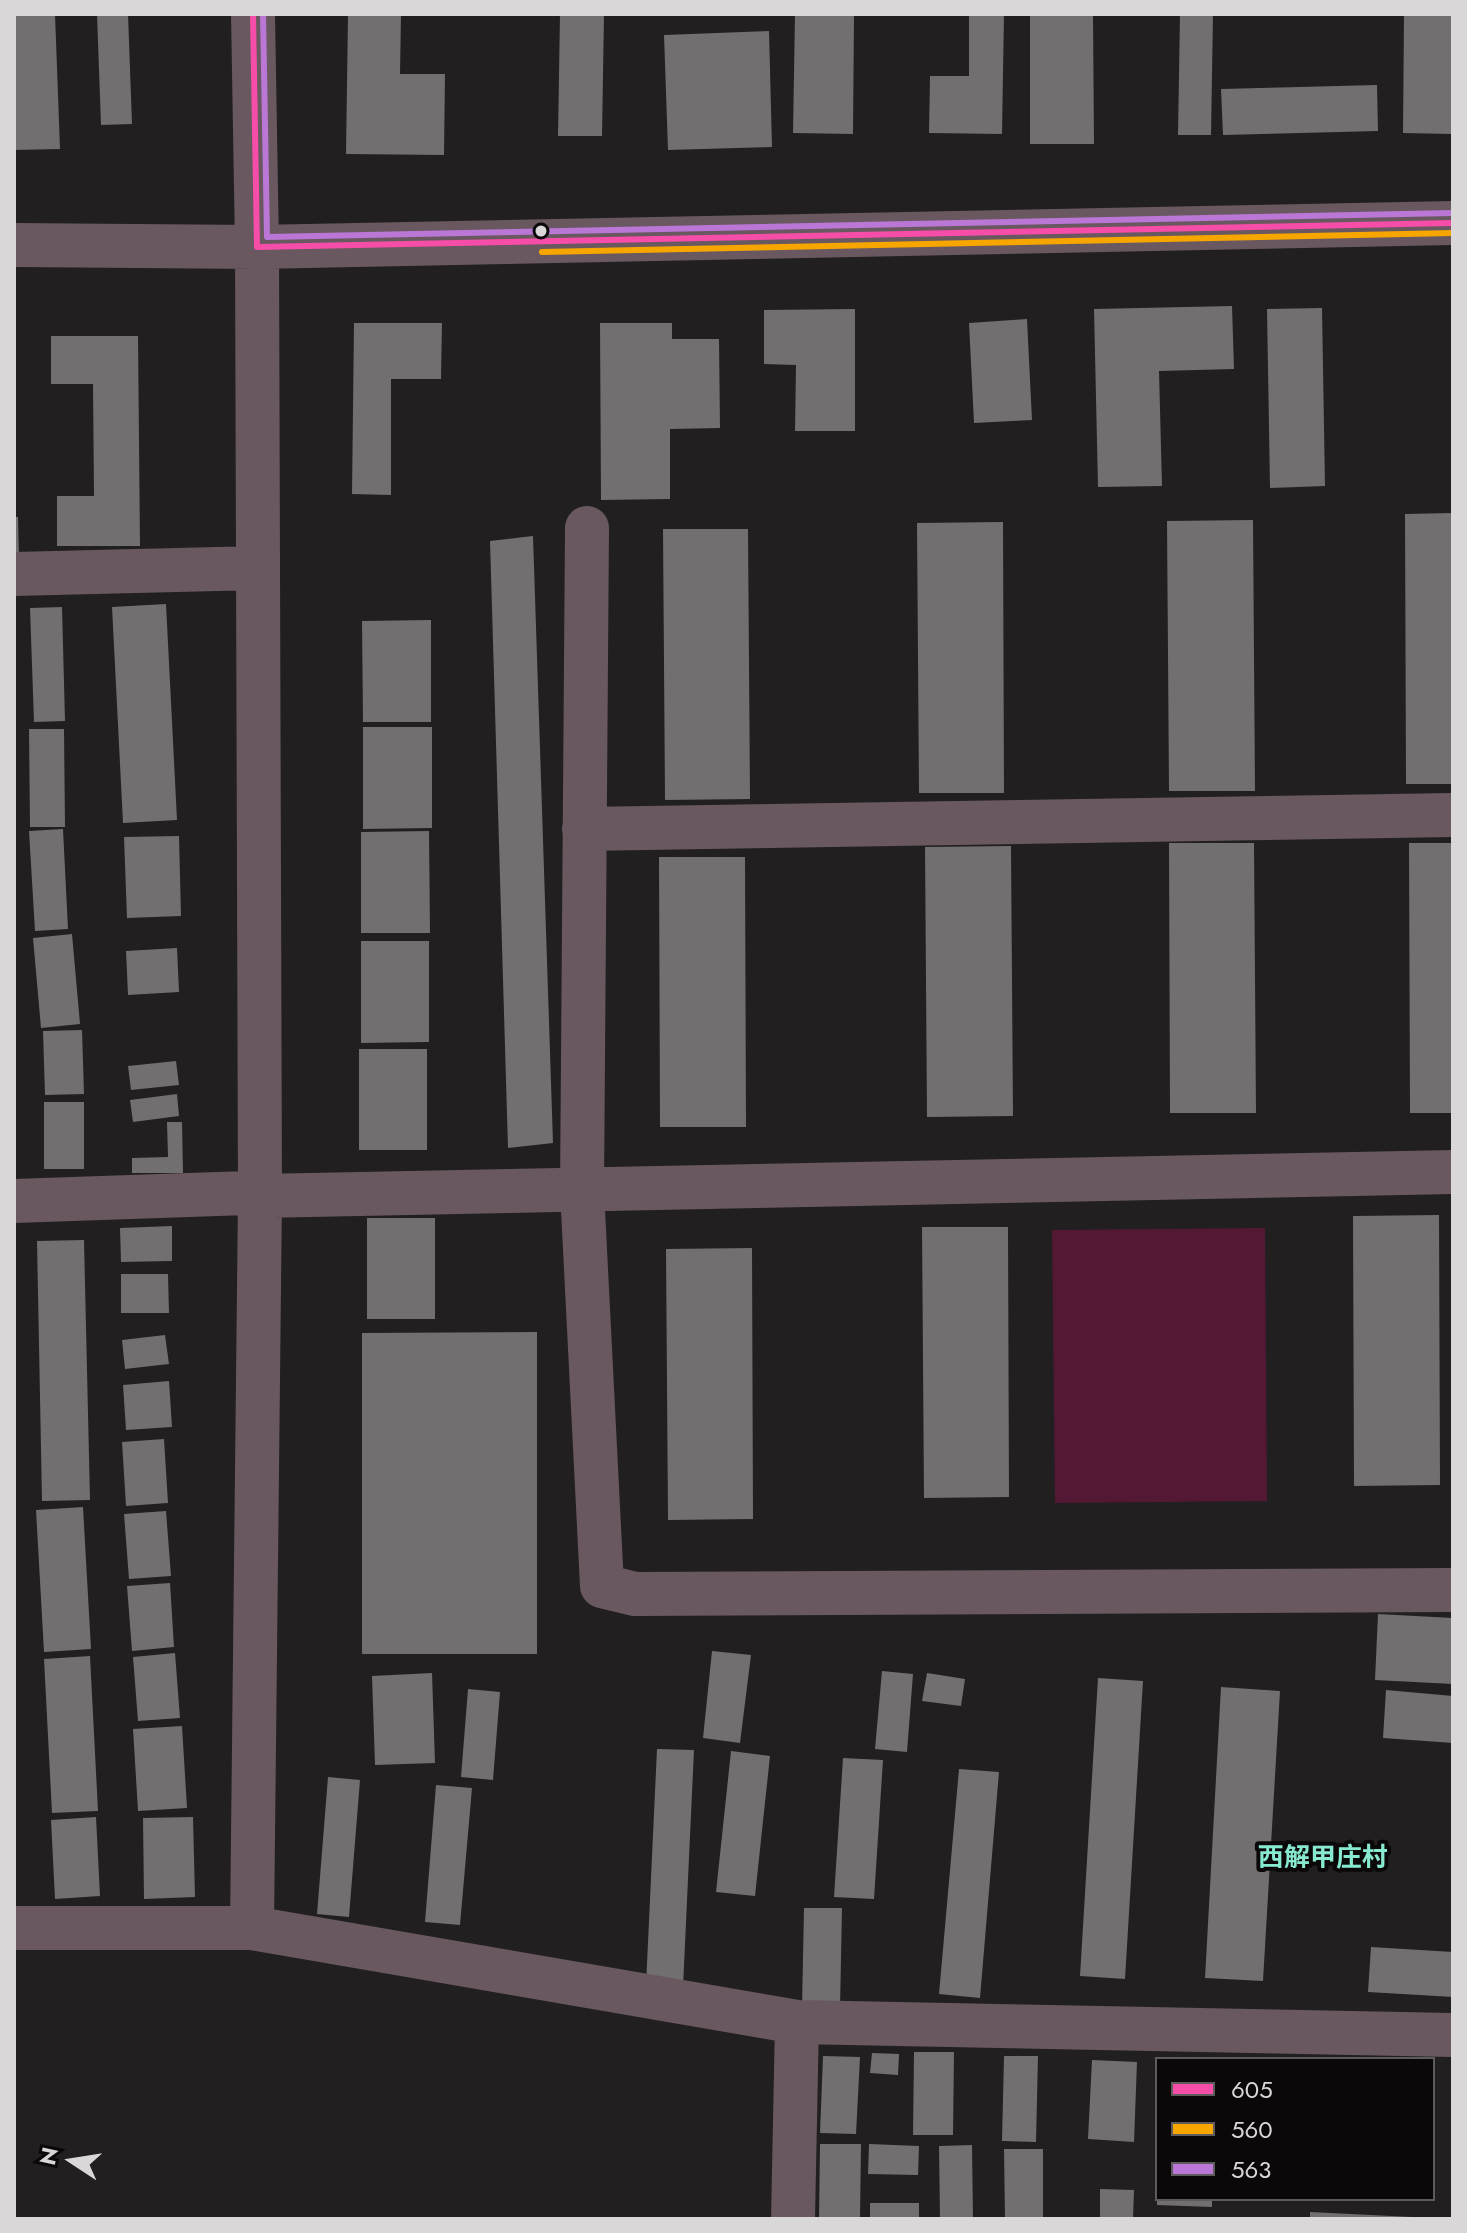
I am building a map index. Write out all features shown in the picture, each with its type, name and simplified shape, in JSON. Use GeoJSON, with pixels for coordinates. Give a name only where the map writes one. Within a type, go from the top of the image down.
{"type":"FeatureCollection","features":[{"type":"Feature","properties":{"kind":"street"},"geometry":{"type":"LineString","coordinates":[[252,1928],[260,1196],[257,247],[253,14]]}},
{"type":"Feature","properties":{"kind":"street"},"geometry":{"type":"LineString","coordinates":[[14,245],[257,247],[1453,223]]}},
{"type":"Feature","properties":{"kind":"street"},"geometry":{"type":"LineString","coordinates":[[587,528],[582,1190],[602,1586],[635,1594],[1453,1590]]}},
{"type":"Feature","properties":{"kind":"street"},"geometry":{"type":"LineString","coordinates":[[14,574],[258,568]]}},
{"type":"Feature","properties":{"kind":"street"},"geometry":{"type":"LineString","coordinates":[[584,829],[1453,815]]}},
{"type":"Feature","properties":{"kind":"street"},"geometry":{"type":"LineString","coordinates":[[14,1201],[247,1193],[260,1196],[1453,1172]]}},
{"type":"Feature","properties":{"kind":"street"},"geometry":{"type":"LineString","coordinates":[[14,1928],[252,1928],[797,2022],[1453,2035]]}},
{"type":"Feature","properties":{"kind":"street"},"geometry":{"type":"LineString","coordinates":[[793,2219],[797,2022]]}},
{"type":"Feature","properties":{"kind":"shaded area"},"geometry":{"type":"Polygon","coordinates":[[[1265,1228],[1267,1501],[1055,1503],[1052,1230],[1265,1228]]]}},
{"type":"Feature","properties":{"kind":"building"},"geometry":{"type":"Polygon","coordinates":[[[14,14],[55,14],[60,149],[14,150],[14,14]]]}},
{"type":"Feature","properties":{"kind":"building"},"geometry":{"type":"Polygon","coordinates":[[[97,14],[128,14],[132,124],[101,125],[97,14]]]}},
{"type":"Feature","properties":{"kind":"building"},"geometry":{"type":"Polygon","coordinates":[[[348,14],[401,14],[400,74],[445,74],[444,155],[346,154],[348,14]]]}},
{"type":"Feature","properties":{"kind":"building"},"geometry":{"type":"Polygon","coordinates":[[[560,14],[604,14],[602,136],[558,136],[560,14]]]}},
{"type":"Feature","properties":{"kind":"building"},"geometry":{"type":"Polygon","coordinates":[[[795,14],[854,14],[853,134],[793,133],[795,14]]]}},
{"type":"Feature","properties":{"kind":"building"},"geometry":{"type":"Polygon","coordinates":[[[969,14],[1004,14],[1002,134],[929,133],[930,76],[969,76],[969,14]]]}},
{"type":"Feature","properties":{"kind":"building"},"geometry":{"type":"Polygon","coordinates":[[[1030,14],[1093,14],[1094,144],[1030,144],[1030,14]]]}},
{"type":"Feature","properties":{"kind":"building"},"geometry":{"type":"Polygon","coordinates":[[[1180,14],[1213,14],[1211,135],[1178,135],[1180,14]]]}},
{"type":"Feature","properties":{"kind":"building"},"geometry":{"type":"Polygon","coordinates":[[[1404,14],[1453,14],[1453,134],[1403,133],[1404,14]]]}},
{"type":"Feature","properties":{"kind":"building"},"geometry":{"type":"Polygon","coordinates":[[[769,31],[772,147],[668,150],[664,35],[769,31]]]}},
{"type":"Feature","properties":{"kind":"building"},"geometry":{"type":"Polygon","coordinates":[[[1377,85],[1378,131],[1223,135],[1221,89],[1377,85]]]}},
{"type":"Feature","properties":{"kind":"building"},"geometry":{"type":"Polygon","coordinates":[[[1232,306],[1234,369],[1159,371],[1162,486],[1098,487],[1094,309],[1232,306]]]}},
{"type":"Feature","properties":{"kind":"building"},"geometry":{"type":"Polygon","coordinates":[[[1322,308],[1325,486],[1270,488],[1267,309],[1322,308]]]}},
{"type":"Feature","properties":{"kind":"building"},"geometry":{"type":"Polygon","coordinates":[[[855,309],[855,431],[795,431],[796,365],[764,364],[764,310],[855,309]]]}},
{"type":"Feature","properties":{"kind":"building"},"geometry":{"type":"Polygon","coordinates":[[[1027,319],[1032,420],[974,423],[969,323],[1027,319]]]}},
{"type":"Feature","properties":{"kind":"building"},"geometry":{"type":"Polygon","coordinates":[[[354,323],[442,323],[441,379],[391,379],[391,495],[352,494],[354,323]]]}},
{"type":"Feature","properties":{"kind":"building"},"geometry":{"type":"Polygon","coordinates":[[[600,323],[672,323],[672,339],[719,339],[720,428],[670,429],[670,499],[601,500],[600,323]]]}},
{"type":"Feature","properties":{"kind":"building"},"geometry":{"type":"Polygon","coordinates":[[[51,336],[138,336],[140,546],[57,546],[57,496],[94,496],[93,384],[51,384],[51,336]]]}},
{"type":"Feature","properties":{"kind":"building"},"geometry":{"type":"Polygon","coordinates":[[[1453,513],[1453,784],[1406,784],[1405,514],[1453,513]]]}},
{"type":"Feature","properties":{"kind":"building"},"geometry":{"type":"Polygon","coordinates":[[[14,517],[18,517],[19,559],[14,559],[14,517]]]}},
{"type":"Feature","properties":{"kind":"building"},"geometry":{"type":"Polygon","coordinates":[[[1253,520],[1255,791],[1169,791],[1167,521],[1253,520]]]}},
{"type":"Feature","properties":{"kind":"building"},"geometry":{"type":"Polygon","coordinates":[[[1003,522],[1004,793],[919,793],[917,523],[1003,522]]]}},
{"type":"Feature","properties":{"kind":"building"},"geometry":{"type":"Polygon","coordinates":[[[663,529],[748,529],[750,799],[665,800],[663,529]]]}},
{"type":"Feature","properties":{"kind":"building"},"geometry":{"type":"Polygon","coordinates":[[[533,536],[553,1143],[508,1148],[490,541],[533,536]]]}},
{"type":"Feature","properties":{"kind":"building"},"geometry":{"type":"Polygon","coordinates":[[[166,604],[177,820],[123,823],[112,607],[166,604]]]}},
{"type":"Feature","properties":{"kind":"building"},"geometry":{"type":"Polygon","coordinates":[[[62,607],[65,721],[34,722],[30,608],[62,607]]]}},
{"type":"Feature","properties":{"kind":"building"},"geometry":{"type":"Polygon","coordinates":[[[431,620],[431,722],[363,722],[362,621],[431,620]]]}},
{"type":"Feature","properties":{"kind":"building"},"geometry":{"type":"Polygon","coordinates":[[[363,727],[432,727],[432,828],[363,829],[363,727]]]}},
{"type":"Feature","properties":{"kind":"building"},"geometry":{"type":"Polygon","coordinates":[[[29,729],[64,729],[65,827],[30,827],[29,729]]]}},
{"type":"Feature","properties":{"kind":"building"},"geometry":{"type":"Polygon","coordinates":[[[63,829],[68,929],[35,931],[29,831],[63,829]]]}},
{"type":"Feature","properties":{"kind":"building"},"geometry":{"type":"Polygon","coordinates":[[[429,831],[430,933],[361,933],[361,832],[429,831]]]}},
{"type":"Feature","properties":{"kind":"building"},"geometry":{"type":"Polygon","coordinates":[[[179,836],[181,916],[127,918],[124,837],[179,836]]]}},
{"type":"Feature","properties":{"kind":"building"},"geometry":{"type":"Polygon","coordinates":[[[1169,843],[1254,843],[1256,1113],[1170,1113],[1169,843]]]}},
{"type":"Feature","properties":{"kind":"building"},"geometry":{"type":"Polygon","coordinates":[[[1409,843],[1453,843],[1453,1113],[1410,1113],[1409,843]]]}},
{"type":"Feature","properties":{"kind":"building"},"geometry":{"type":"Polygon","coordinates":[[[1011,846],[1013,1116],[927,1117],[925,847],[1011,846]]]}},
{"type":"Feature","properties":{"kind":"building"},"geometry":{"type":"Polygon","coordinates":[[[659,857],[745,857],[746,1127],[660,1127],[659,857]]]}},
{"type":"Feature","properties":{"kind":"building"},"geometry":{"type":"Polygon","coordinates":[[[72,934],[80,1024],[41,1028],[33,938],[72,934]]]}},
{"type":"Feature","properties":{"kind":"building"},"geometry":{"type":"Polygon","coordinates":[[[361,941],[429,941],[429,1042],[361,1043],[361,941]]]}},
{"type":"Feature","properties":{"kind":"building"},"geometry":{"type":"Polygon","coordinates":[[[177,948],[179,992],[128,995],[126,951],[177,948]]]}},
{"type":"Feature","properties":{"kind":"building"},"geometry":{"type":"Polygon","coordinates":[[[82,1030],[84,1094],[45,1095],[43,1031],[82,1030]]]}},
{"type":"Feature","properties":{"kind":"building"},"geometry":{"type":"Polygon","coordinates":[[[359,1049],[427,1049],[427,1150],[359,1150],[359,1049]]]}},
{"type":"Feature","properties":{"kind":"building"},"geometry":{"type":"Polygon","coordinates":[[[176,1061],[179,1085],[131,1090],[128,1066],[176,1061]]]}},
{"type":"Feature","properties":{"kind":"building"},"geometry":{"type":"Polygon","coordinates":[[[177,1094],[179,1116],[133,1122],[130,1100],[177,1094]]]}},
{"type":"Feature","properties":{"kind":"building"},"geometry":{"type":"Polygon","coordinates":[[[44,1102],[84,1102],[84,1169],[44,1169],[44,1102]]]}},
{"type":"Feature","properties":{"kind":"building"},"geometry":{"type":"Polygon","coordinates":[[[167,1122],[182,1122],[183,1173],[132,1173],[132,1158],[168,1157],[167,1122]]]}},
{"type":"Feature","properties":{"kind":"building"},"geometry":{"type":"Polygon","coordinates":[[[1439,1215],[1440,1485],[1354,1486],[1353,1216],[1439,1215]]]}},
{"type":"Feature","properties":{"kind":"building"},"geometry":{"type":"Polygon","coordinates":[[[367,1218],[435,1218],[435,1319],[367,1319],[367,1218]]]}},
{"type":"Feature","properties":{"kind":"building"},"geometry":{"type":"Polygon","coordinates":[[[172,1226],[172,1261],[121,1262],[120,1228],[172,1226]]]}},
{"type":"Feature","properties":{"kind":"building"},"geometry":{"type":"Polygon","coordinates":[[[922,1227],[1008,1227],[1009,1497],[924,1498],[922,1227]]]}},
{"type":"Feature","properties":{"kind":"building"},"geometry":{"type":"Polygon","coordinates":[[[84,1240],[90,1500],[42,1501],[37,1241],[84,1240]]]}},
{"type":"Feature","properties":{"kind":"building"},"geometry":{"type":"Polygon","coordinates":[[[752,1248],[753,1519],[668,1520],[666,1249],[752,1248]]]}},
{"type":"Feature","properties":{"kind":"building"},"geometry":{"type":"Polygon","coordinates":[[[121,1274],[168,1274],[169,1313],[121,1313],[121,1274]]]}},
{"type":"Feature","properties":{"kind":"building"},"geometry":{"type":"Polygon","coordinates":[[[537,1332],[537,1654],[362,1654],[362,1333],[537,1332]]]}},
{"type":"Feature","properties":{"kind":"building"},"geometry":{"type":"Polygon","coordinates":[[[165,1335],[169,1364],[125,1369],[122,1340],[165,1335]]]}},
{"type":"Feature","properties":{"kind":"building"},"geometry":{"type":"Polygon","coordinates":[[[169,1381],[172,1427],[126,1430],[123,1385],[169,1381]]]}},
{"type":"Feature","properties":{"kind":"building"},"geometry":{"type":"Polygon","coordinates":[[[164,1439],[168,1503],[126,1506],[122,1442],[164,1439]]]}},
{"type":"Feature","properties":{"kind":"building"},"geometry":{"type":"Polygon","coordinates":[[[83,1507],[91,1649],[44,1652],[36,1510],[83,1507]]]}},
{"type":"Feature","properties":{"kind":"building"},"geometry":{"type":"Polygon","coordinates":[[[166,1511],[171,1576],[129,1579],[124,1514],[166,1511]]]}},
{"type":"Feature","properties":{"kind":"building"},"geometry":{"type":"Polygon","coordinates":[[[170,1583],[174,1647],[132,1651],[127,1586],[170,1583]]]}},
{"type":"Feature","properties":{"kind":"building"},"geometry":{"type":"Polygon","coordinates":[[[1378,1614],[1453,1618],[1453,1684],[1375,1680],[1378,1614]]]}},
{"type":"Feature","properties":{"kind":"building"},"geometry":{"type":"Polygon","coordinates":[[[712,1651],[751,1655],[740,1743],[703,1738],[712,1651]]]}},
{"type":"Feature","properties":{"kind":"building"},"geometry":{"type":"Polygon","coordinates":[[[175,1653],[180,1718],[138,1721],[133,1657],[175,1653]]]}},
{"type":"Feature","properties":{"kind":"building"},"geometry":{"type":"Polygon","coordinates":[[[90,1656],[98,1811],[52,1813],[44,1659],[90,1656]]]}},
{"type":"Feature","properties":{"kind":"building"},"geometry":{"type":"Polygon","coordinates":[[[882,1671],[913,1674],[907,1752],[875,1749],[882,1671]]]}},
{"type":"Feature","properties":{"kind":"building"},"geometry":{"type":"Polygon","coordinates":[[[432,1673],[435,1763],[375,1765],[372,1676],[432,1673]]]}},
{"type":"Feature","properties":{"kind":"building"},"geometry":{"type":"Polygon","coordinates":[[[927,1673],[965,1679],[961,1706],[922,1701],[927,1673]]]}},
{"type":"Feature","properties":{"kind":"building"},"geometry":{"type":"Polygon","coordinates":[[[1098,1678],[1143,1681],[1125,1979],[1080,1976],[1098,1678]]]}},
{"type":"Feature","properties":{"kind":"building"},"geometry":{"type":"Polygon","coordinates":[[[1221,1687],[1280,1691],[1263,1981],[1205,1978],[1221,1687]]]}},
{"type":"Feature","properties":{"kind":"building"},"geometry":{"type":"Polygon","coordinates":[[[468,1689],[500,1692],[493,1780],[461,1777],[468,1689]]]}},
{"type":"Feature","properties":{"kind":"building"},"geometry":{"type":"Polygon","coordinates":[[[1386,1690],[1453,1696],[1453,1743],[1383,1738],[1386,1690]]]}},
{"type":"Feature","properties":{"kind":"building"},"geometry":{"type":"Polygon","coordinates":[[[182,1726],[187,1808],[138,1811],[133,1729],[182,1726]]]}},
{"type":"Feature","properties":{"kind":"building"},"geometry":{"type":"Polygon","coordinates":[[[657,1749],[694,1750],[683,1987],[646,1985],[657,1749]]]}},
{"type":"Feature","properties":{"kind":"building"},"geometry":{"type":"Polygon","coordinates":[[[731,1751],[770,1756],[755,1896],[716,1892],[731,1751]]]}},
{"type":"Feature","properties":{"kind":"building"},"geometry":{"type":"Polygon","coordinates":[[[843,1758],[883,1760],[874,1899],[834,1897],[843,1758]]]}},
{"type":"Feature","properties":{"kind":"building"},"geometry":{"type":"Polygon","coordinates":[[[959,1769],[999,1772],[980,1998],[939,1994],[959,1769]]]}},
{"type":"Feature","properties":{"kind":"building"},"geometry":{"type":"Polygon","coordinates":[[[328,1777],[360,1780],[349,1917],[317,1914],[328,1777]]]}},
{"type":"Feature","properties":{"kind":"building"},"geometry":{"type":"Polygon","coordinates":[[[436,1785],[472,1788],[460,1925],[425,1922],[436,1785]]]}},
{"type":"Feature","properties":{"kind":"building"},"geometry":{"type":"Polygon","coordinates":[[[96,1817],[100,1896],[55,1899],[51,1820],[96,1817]]]}},
{"type":"Feature","properties":{"kind":"building"},"geometry":{"type":"Polygon","coordinates":[[[193,1817],[195,1897],[144,1899],[143,1818],[193,1817]]]}},
{"type":"Feature","properties":{"kind":"building"},"geometry":{"type":"Polygon","coordinates":[[[804,1908],[842,1908],[840,2009],[802,2008],[804,1908]]]}},
{"type":"Feature","properties":{"kind":"building"},"geometry":{"type":"Polygon","coordinates":[[[1371,1947],[1453,1952],[1453,1997],[1368,1992],[1371,1947]]]}},
{"type":"Feature","properties":{"kind":"building"},"geometry":{"type":"Polygon","coordinates":[[[914,2052],[954,2052],[953,2135],[913,2135],[914,2052]]]}},
{"type":"Feature","properties":{"kind":"building"},"geometry":{"type":"Polygon","coordinates":[[[872,2053],[899,2054],[898,2075],[870,2073],[872,2053]]]}},
{"type":"Feature","properties":{"kind":"building"},"geometry":{"type":"Polygon","coordinates":[[[823,2056],[860,2057],[856,2134],[820,2133],[823,2056]]]}},
{"type":"Feature","properties":{"kind":"building"},"geometry":{"type":"Polygon","coordinates":[[[1004,2056],[1038,2056],[1036,2142],[1002,2141],[1004,2056]]]}},
{"type":"Feature","properties":{"kind":"building"},"geometry":{"type":"Polygon","coordinates":[[[1092,2060],[1137,2062],[1134,2142],[1088,2139],[1092,2060]]]}},
{"type":"Feature","properties":{"kind":"building"},"geometry":{"type":"Polygon","coordinates":[[[820,2144],[861,2144],[860,2219],[819,2219],[820,2144]]]}},
{"type":"Feature","properties":{"kind":"building"},"geometry":{"type":"Polygon","coordinates":[[[869,2144],[919,2146],[918,2175],[868,2174],[869,2144]]]}},
{"type":"Feature","properties":{"kind":"building"},"geometry":{"type":"Polygon","coordinates":[[[972,2145],[973,2219],[940,2219],[939,2146],[972,2145]]]}},
{"type":"Feature","properties":{"kind":"building"},"geometry":{"type":"Polygon","coordinates":[[[1004,2149],[1043,2149],[1043,2219],[1005,2219],[1004,2149]]]}},
{"type":"Feature","properties":{"kind":"building"},"geometry":{"type":"Polygon","coordinates":[[[1100,2189],[1134,2190],[1133,2219],[1100,2219],[1100,2189]]]}},
{"type":"Feature","properties":{"kind":"building"},"geometry":{"type":"Polygon","coordinates":[[[1157,2201],[1212,2201],[1212,2207],[1157,2205],[1157,2201]]]}},
{"type":"Feature","properties":{"kind":"building"},"geometry":{"type":"Polygon","coordinates":[[[870,2203],[919,2203],[919,2219],[870,2219],[870,2203]]]}},
{"type":"Feature","properties":{"kind":"building"},"geometry":{"type":"Polygon","coordinates":[[[1310,2212],[1412,2217],[1412,2219],[1310,2219],[1310,2212]]]}},
{"type":"Feature","properties":{"kind":"transit line","name":"605"},"geometry":{"type":"LineString","coordinates":[[253,14],[257,247]]}},
{"type":"Feature","properties":{"kind":"transit line","name":"563"},"geometry":{"type":"LineString","coordinates":[[263,14],[267,237],[1453,213]]}},
{"type":"Feature","properties":{"kind":"transit line","name":"605"},"geometry":{"type":"LineString","coordinates":[[257,247],[1453,223]]}},
{"type":"Feature","properties":{"kind":"transit line","name":"560"},"geometry":{"type":"LineString","coordinates":[[542,252],[1453,233]]}},
{"type":"Feature","properties":{"kind":"district","name":"西解甲庄村"},"geometry":{"type":"Point","coordinates":[1323,1860]}}]}
